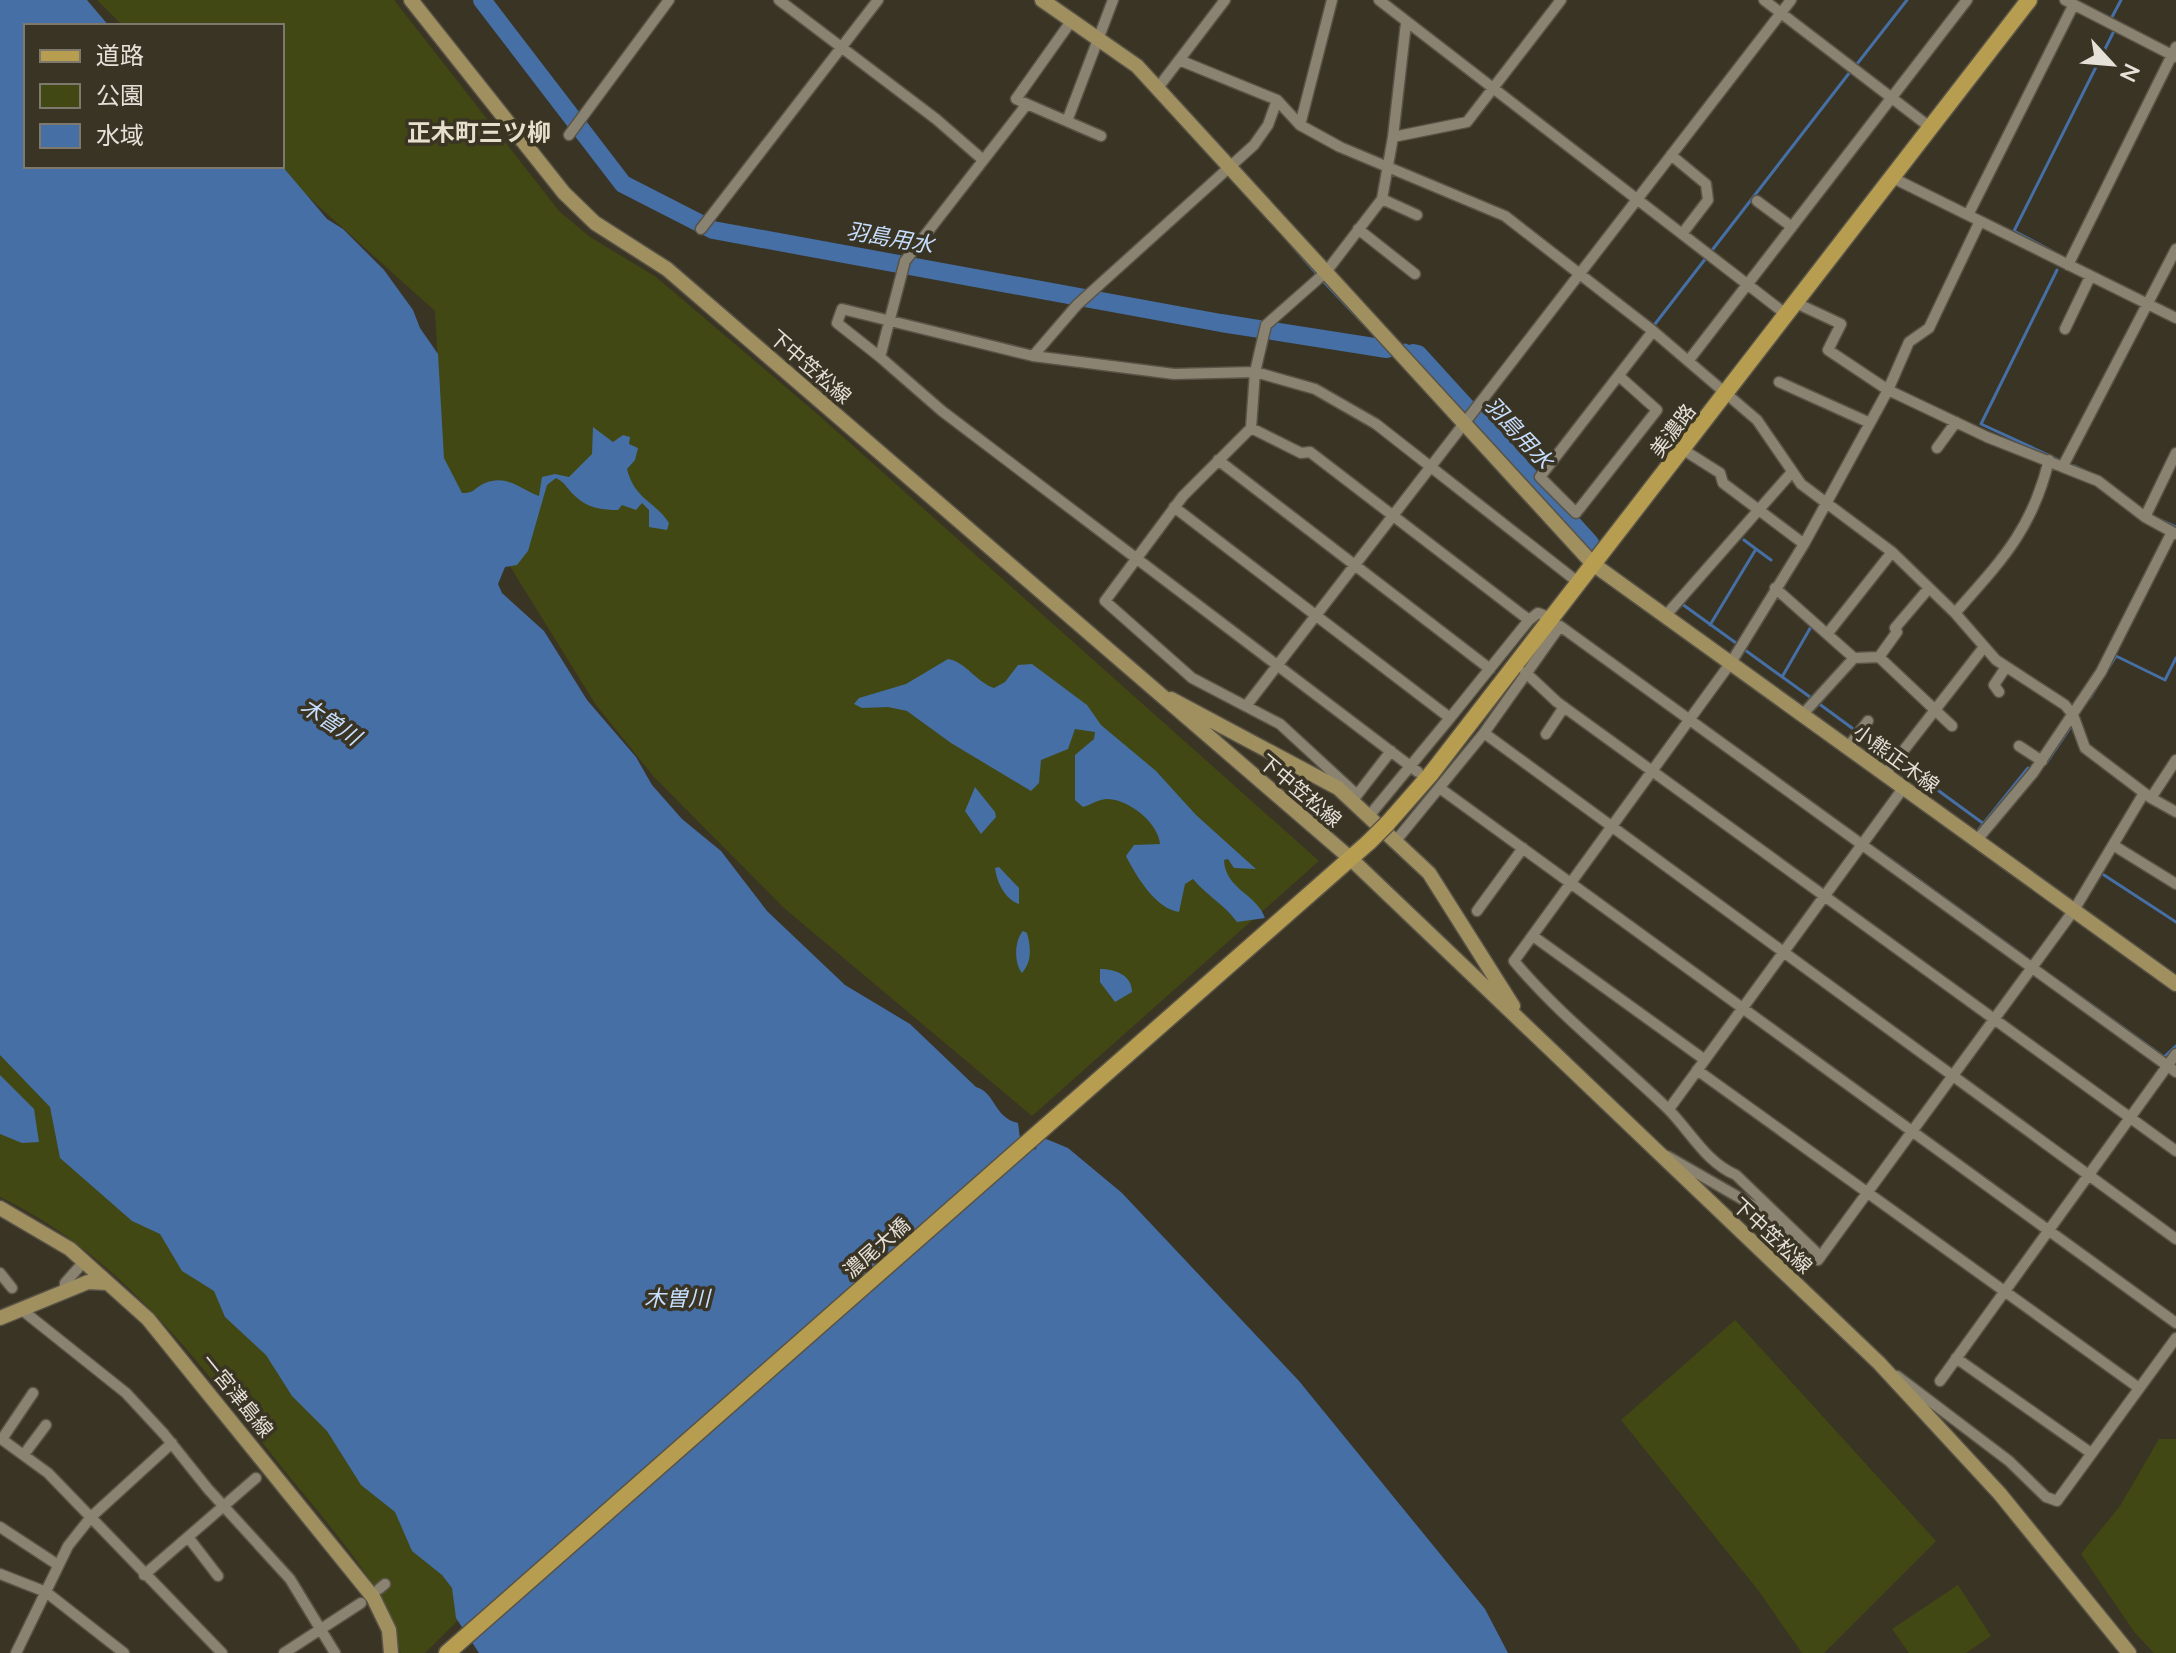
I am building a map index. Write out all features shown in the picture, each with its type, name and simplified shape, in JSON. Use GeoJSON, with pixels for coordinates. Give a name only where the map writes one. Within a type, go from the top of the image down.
{"type":"FeatureCollection","features":[{"type":"Feature","properties":{"kind":"main road","name":"下中笠松線"},"geometry":{"type":"LineString","coordinates":[[411,0],[556,184],[595,223],[667,269],[1350,858],[1879,1363],[2000,1494],[2129,1653]]}},
{"type":"Feature","properties":{"kind":"main road","name":"小熊正木線"},"geometry":{"type":"LineString","coordinates":[[1042,0],[1137,66],[1466,421],[1593,564],[1667,614],[2176,984]]}},
{"type":"Feature","properties":{"kind":"main road","name":"美濃路"},"geometry":{"type":"LineString","coordinates":[[1334,872],[1387,824],[1556,622],[1593,564],[2029,0]]}},
{"type":"Feature","properties":{"kind":"main road"},"geometry":{"type":"LineString","coordinates":[[1149,687],[1286,757],[1338,788],[1429,873],[1448,898],[1505,996],[1537,1037]]}},
{"type":"Feature","properties":{"kind":"main road","name":"濃尾大橋"},"geometry":{"type":"LineString","coordinates":[[447,1653],[1334,872]]}},
{"type":"Feature","properties":{"kind":"main road","name":"一宮津島線"},"geometry":{"type":"LineString","coordinates":[[0,1208],[48,1234],[107,1283],[167,1340],[354,1572],[383,1614],[389,1630],[387,1650]]}},
{"type":"Feature","properties":{"kind":"main road"},"geometry":{"type":"LineString","coordinates":[[0,1318],[88,1282],[107,1283]]}},
{"type":"Feature","properties":{"kind":"street"},"geometry":{"type":"LineString","coordinates":[[569,135],[669,0]]}},
{"type":"Feature","properties":{"kind":"street"},"geometry":{"type":"LineString","coordinates":[[779,0],[982,159]]}},
{"type":"Feature","properties":{"kind":"street"},"geometry":{"type":"LineString","coordinates":[[701,229],[878,0]]}},
{"type":"Feature","properties":{"kind":"street"},"geometry":{"type":"LineString","coordinates":[[1067,121],[1113,0]]}},
{"type":"Feature","properties":{"kind":"street"},"geometry":{"type":"LineString","coordinates":[[1157,89],[1225,0]]}},
{"type":"Feature","properties":{"kind":"street"},"geometry":{"type":"LineString","coordinates":[[1300,125],[1332,0]]}},
{"type":"Feature","properties":{"kind":"street"},"geometry":{"type":"LineString","coordinates":[[1393,137],[1467,122],[1561,0]]}},
{"type":"Feature","properties":{"kind":"street"},"geometry":{"type":"LineString","coordinates":[[1764,0],[1931,128]]}},
{"type":"Feature","properties":{"kind":"street"},"geometry":{"type":"LineString","coordinates":[[1246,706],[1791,0]]}},
{"type":"Feature","properties":{"kind":"street"},"geometry":{"type":"LineString","coordinates":[[1689,360],[1967,0]]}},
{"type":"Feature","properties":{"kind":"street"},"geometry":{"type":"LineString","coordinates":[[1382,1],[1406,23],[1747,284],[1791,309],[1841,324],[1828,350],[1888,390],[2098,481],[2145,517],[2174,533],[2101,672],[2042,761],[1976,841]]}},
{"type":"Feature","properties":{"kind":"street"},"geometry":{"type":"LineString","coordinates":[[1968,215],[2069,3],[2175,53],[2068,265]]}},
{"type":"Feature","properties":{"kind":"street"},"geometry":{"type":"LineString","coordinates":[[1072,20],[1016,99],[1101,136]]}},
{"type":"Feature","properties":{"kind":"street"},"geometry":{"type":"LineString","coordinates":[[1391,751],[1357,795],[1280,724],[1192,678],[1105,601],[1174,507],[1251,428],[1255,372],[1266,325],[1326,272],[1382,199],[1393,137],[1406,23]]}},
{"type":"Feature","properties":{"kind":"street"},"geometry":{"type":"LineString","coordinates":[[1179,60],[1277,100],[1300,125],[1386,167],[1505,216],[1689,360],[1757,420],[1792,472],[1809,491],[1892,552],[2006,667],[2065,705],[2073,715],[2085,748],[2147,795],[2176,812]]}},
{"type":"Feature","properties":{"kind":"street"},"geometry":{"type":"LineString","coordinates":[[1033,356],[1077,305],[1254,145],[1268,125],[1277,100]]}},
{"type":"Feature","properties":{"kind":"street"},"geometry":{"type":"LineString","coordinates":[[880,357],[905,261],[1027,104]]}},
{"type":"Feature","properties":{"kind":"street"},"geometry":{"type":"LineString","coordinates":[[1671,155],[1706,184],[1708,200],[1682,234]]}},
{"type":"Feature","properties":{"kind":"street"},"geometry":{"type":"LineString","coordinates":[[1893,178],[2176,318]]}},
{"type":"Feature","properties":{"kind":"street"},"geometry":{"type":"LineString","coordinates":[[1382,199],[1417,215]]}},
{"type":"Feature","properties":{"kind":"street"},"geometry":{"type":"LineString","coordinates":[[1757,201],[1792,227]]}},
{"type":"Feature","properties":{"kind":"street"},"geometry":{"type":"LineString","coordinates":[[1818,1260],[1815,1251],[1736,1175],[1723,1170],[1669,1109],[1539,991],[1514,961],[1732,661],[1827,503],[1888,390],[1909,342],[1929,328],[1980,221]]}},
{"type":"Feature","properties":{"kind":"street"},"geometry":{"type":"LineString","coordinates":[[1358,229],[1415,274]]}},
{"type":"Feature","properties":{"kind":"street"},"geometry":{"type":"LineString","coordinates":[[2063,466],[2176,249]]}},
{"type":"Feature","properties":{"kind":"street"},"geometry":{"type":"LineString","coordinates":[[2065,329],[2090,277]]}},
{"type":"Feature","properties":{"kind":"street"},"geometry":{"type":"LineString","coordinates":[[1415,769],[942,411],[837,323],[842,309],[1033,356],[1174,374],[1255,372],[1315,389],[1341,402],[1430,466],[1579,583]]}},
{"type":"Feature","properties":{"kind":"street"},"geometry":{"type":"LineString","coordinates":[[1574,515],[1540,477],[1653,331]]}},
{"type":"Feature","properties":{"kind":"street"},"geometry":{"type":"LineString","coordinates":[[1562,529],[1657,410],[1619,376]]}},
{"type":"Feature","properties":{"kind":"street"},"geometry":{"type":"LineString","coordinates":[[1779,382],[1870,423]]}},
{"type":"Feature","properties":{"kind":"street"},"geometry":{"type":"LineString","coordinates":[[1937,448],[1956,422]]}},
{"type":"Feature","properties":{"kind":"street"},"geometry":{"type":"LineString","coordinates":[[1251,428],[1301,453],[1310,452],[1529,620]]}},
{"type":"Feature","properties":{"kind":"street"},"geometry":{"type":"LineString","coordinates":[[1682,449],[1720,473],[1723,483],[1804,544]]}},
{"type":"Feature","properties":{"kind":"street"},"geometry":{"type":"LineString","coordinates":[[2145,517],[2176,453]]}},
{"type":"Feature","properties":{"kind":"street"},"geometry":{"type":"LineString","coordinates":[[1218,460],[1490,669]]}},
{"type":"Feature","properties":{"kind":"street"},"geometry":{"type":"LineString","coordinates":[[1955,613],[2004,558],[2039,502],[2049,460]]}},
{"type":"Feature","properties":{"kind":"street"},"geometry":{"type":"LineString","coordinates":[[1667,614],[1761,511],[1792,472]]}},
{"type":"Feature","properties":{"kind":"street"},"geometry":{"type":"LineString","coordinates":[[1174,507],[1450,718]]}},
{"type":"Feature","properties":{"kind":"street"},"geometry":{"type":"LineString","coordinates":[[1828,633],[1892,552]]}},
{"type":"Feature","properties":{"kind":"street"},"geometry":{"type":"LineString","coordinates":[[1775,588],[1854,658]]}},
{"type":"Feature","properties":{"kind":"street"},"geometry":{"type":"LineString","coordinates":[[1879,657],[1897,632],[1895,628],[1929,588]]}},
{"type":"Feature","properties":{"kind":"street"},"geometry":{"type":"LineString","coordinates":[[1369,816],[1415,769],[1450,718],[1529,620],[1538,613],[1556,622],[2172,1069]]}},
{"type":"Feature","properties":{"kind":"street"},"geometry":{"type":"LineString","coordinates":[[1394,843],[1484,733],[1556,622]]}},
{"type":"Feature","properties":{"kind":"street"},"geometry":{"type":"LineString","coordinates":[[1886,773],[1984,647]]}},
{"type":"Feature","properties":{"kind":"street"},"geometry":{"type":"LineString","coordinates":[[1803,714],[1854,658],[1879,657]]}},
{"type":"Feature","properties":{"kind":"street"},"geometry":{"type":"LineString","coordinates":[[1879,657],[1903,688],[1936,710],[1952,726]]}},
{"type":"Feature","properties":{"kind":"street"},"geometry":{"type":"LineString","coordinates":[[1999,692],[1994,685],[2006,667]]}},
{"type":"Feature","properties":{"kind":"street"},"geometry":{"type":"LineString","coordinates":[[1525,672],[1564,707],[1652,772],[2176,1151]]}},
{"type":"Feature","properties":{"kind":"street"},"geometry":{"type":"LineString","coordinates":[[1546,734],[1564,707]]}},
{"type":"Feature","properties":{"kind":"street"},"geometry":{"type":"LineString","coordinates":[[1848,747],[1868,721]]}},
{"type":"Feature","properties":{"kind":"street"},"geometry":{"type":"LineString","coordinates":[[1484,733],[2176,1239]]}},
{"type":"Feature","properties":{"kind":"street"},"geometry":{"type":"LineString","coordinates":[[2019,746],[2042,761]]}},
{"type":"Feature","properties":{"kind":"street"},"geometry":{"type":"LineString","coordinates":[[1818,1260],[2074,910],[2147,795],[2176,760]]}},
{"type":"Feature","properties":{"kind":"street"},"geometry":{"type":"LineString","coordinates":[[1669,1109],[1904,787]]}},
{"type":"Feature","properties":{"kind":"street"},"geometry":{"type":"LineString","coordinates":[[1441,789],[2176,1323]]}},
{"type":"Feature","properties":{"kind":"street"},"geometry":{"type":"LineString","coordinates":[[2113,845],[2176,884]]}},
{"type":"Feature","properties":{"kind":"street"},"geometry":{"type":"LineString","coordinates":[[1477,911],[1523,848]]}},
{"type":"Feature","properties":{"kind":"street"},"geometry":{"type":"LineString","coordinates":[[1533,936],[1705,1060]]}},
{"type":"Feature","properties":{"kind":"street"},"geometry":{"type":"LineString","coordinates":[[1940,1381],[2048,1230],[2172,1069],[2176,1054]]}},
{"type":"Feature","properties":{"kind":"street"},"geometry":{"type":"LineString","coordinates":[[1697,1070],[2139,1388]]}},
{"type":"Feature","properties":{"kind":"street"},"geometry":{"type":"LineString","coordinates":[[1651,1148],[1754,1206],[1818,1260]]}},
{"type":"Feature","properties":{"kind":"street"},"geometry":{"type":"LineString","coordinates":[[65,1290],[65,1283],[80,1266]]}},
{"type":"Feature","properties":{"kind":"street"},"geometry":{"type":"LineString","coordinates":[[0,1273],[12,1288]]}},
{"type":"Feature","properties":{"kind":"street"},"geometry":{"type":"LineString","coordinates":[[22,1310],[126,1393],[172,1443],[223,1507],[276,1562],[322,1628],[335,1653]]}},
{"type":"Feature","properties":{"kind":"street"},"geometry":{"type":"LineString","coordinates":[[1879,1363],[2009,1461],[2046,1497],[2057,1501],[2176,1338]]}},
{"type":"Feature","properties":{"kind":"street"},"geometry":{"type":"LineString","coordinates":[[1956,1358],[2091,1453]]}},
{"type":"Feature","properties":{"kind":"street"},"geometry":{"type":"LineString","coordinates":[[33,1393],[1,1439],[25,1453],[222,1653]]}},
{"type":"Feature","properties":{"kind":"street"},"geometry":{"type":"LineString","coordinates":[[25,1453],[46,1425]]}},
{"type":"Feature","properties":{"kind":"street"},"geometry":{"type":"LineString","coordinates":[[16,1653],[68,1546],[91,1517],[172,1443]]}},
{"type":"Feature","properties":{"kind":"street"},"geometry":{"type":"LineString","coordinates":[[144,1575],[256,1478]]}},
{"type":"Feature","properties":{"kind":"street"},"geometry":{"type":"LineString","coordinates":[[0,1527],[58,1565]]}},
{"type":"Feature","properties":{"kind":"street"},"geometry":{"type":"LineString","coordinates":[[188,1537],[218,1576]]}},
{"type":"Feature","properties":{"kind":"street"},"geometry":{"type":"LineString","coordinates":[[0,1574],[46,1592],[121,1652]]}},
{"type":"Feature","properties":{"kind":"street"},"geometry":{"type":"LineString","coordinates":[[284,1653],[361,1603]]}},
{"type":"Feature","properties":{"kind":"green space"},"geometry":{"type":"Polygon","coordinates":[[[97,0],[394,0],[559,211],[590,237],[656,277],[815,412],[1319,861],[1032,1116],[784,908],[654,777],[596,705],[511,568],[444,476],[435,311],[276,168],[284,168],[284,24],[121,24],[97,0]]]}},
{"type":"Feature","properties":{"kind":"green space"},"geometry":{"type":"Polygon","coordinates":[[[0,1043],[286,1370],[341,1437],[452,1586],[459,1619],[425,1653],[401,1653],[383,1603],[369,1578],[216,1384],[153,1312],[82,1248],[0,1197],[0,1043]]]}},
{"type":"Feature","properties":{"kind":"green space"},"geometry":{"type":"Polygon","coordinates":[[[1735,1320],[1936,1541],[1824,1653],[1802,1653],[1758,1590],[1621,1420],[1735,1320]]]}},
{"type":"Feature","properties":{"kind":"green space"},"geometry":{"type":"Polygon","coordinates":[[[2159,1439],[2176,1439],[2176,1653],[2154,1653],[2135,1633],[2081,1554],[2120,1506],[2159,1439]]]}},
{"type":"Feature","properties":{"kind":"green space"},"geometry":{"type":"Polygon","coordinates":[[[1958,1585],[1991,1636],[1966,1653],[1909,1653],[1892,1629],[1958,1585]]]}},
{"type":"Feature","properties":{"kind":"water","name":"木曽川"},"geometry":{"type":"Polygon","coordinates":[[[0,0],[87,0],[107,24],[24,24],[24,168],[284,168],[327,219],[343,229],[384,270],[413,310],[420,328],[438,354],[444,458],[462,493],[500,480],[539,496],[542,477],[555,474],[569,477],[592,454],[593,427],[613,442],[623,435],[630,437],[629,444],[638,448],[635,460],[627,469],[630,479],[640,494],[669,523],[667,530],[649,527],[649,510],[642,503],[636,510],[622,505],[618,510],[595,508],[580,500],[556,478],[547,485],[528,551],[517,565],[505,567],[498,584],[502,593],[544,631],[587,700],[636,757],[652,785],[682,819],[721,851],[767,911],[845,985],[910,1024],[976,1087],[988,1094],[1004,1116],[1018,1123],[1020,1138],[1031,1150],[1036,1149],[1039,1136],[1068,1148],[1122,1193],[1299,1381],[1485,1609],[1508,1653],[479,1653],[456,1618],[452,1588],[442,1575],[412,1551],[395,1512],[361,1485],[327,1431],[292,1396],[266,1355],[225,1317],[214,1291],[182,1271],[160,1234],[132,1221],[60,1158],[50,1107],[0,1055],[0,0]]]}},
{"type":"Feature","properties":{"kind":"water"},"geometry":{"type":"Polygon","coordinates":[[[948,659],[994,688],[1005,682],[1018,665],[1032,664],[1087,705],[1101,725],[1156,771],[1196,815],[1256,869],[1234,868],[1228,859],[1224,860],[1230,878],[1265,918],[1237,922],[1193,879],[1185,884],[1179,912],[1162,905],[1155,898],[1141,882],[1126,856],[1134,845],[1160,844],[1154,828],[1134,808],[1116,800],[1104,799],[1083,807],[1075,800],[1075,755],[1094,739],[1095,732],[1075,729],[1068,749],[1041,760],[1039,783],[1031,791],[951,743],[907,711],[888,707],[862,708],[854,704],[859,698],[906,684],[948,659]]]}},
{"type":"Feature","properties":{"kind":"water"},"geometry":{"type":"Polygon","coordinates":[[[975,787],[996,817],[981,834],[965,811],[975,787]]]}},
{"type":"Feature","properties":{"kind":"water"},"geometry":{"type":"Polygon","coordinates":[[[999,867],[1019,888],[1019,904],[1002,890],[995,868],[999,867]]]}},
{"type":"Feature","properties":{"kind":"water"},"geometry":{"type":"Polygon","coordinates":[[[1023,931],[1027,933],[1030,954],[1022,973],[1016,952],[1023,931]]]}},
{"type":"Feature","properties":{"kind":"water"},"geometry":{"type":"Polygon","coordinates":[[[1100,969],[1122,974],[1129,981],[1132,992],[1115,1002],[1100,982],[1100,969]]]}},
{"type":"Feature","properties":{"kind":"water"},"geometry":{"type":"Polygon","coordinates":[[[0,1075],[34,1109],[39,1142],[22,1143],[0,1134],[0,1075]]]}},
{"type":"Feature","properties":{"kind":"waterway","name":"羽島用水"},"geometry":{"type":"LineString","coordinates":[[482,0],[623,184],[713,230],[1221,323],[1387,349]]}},
{"type":"Feature","properties":{"kind":"waterway"},"geometry":{"type":"LineString","coordinates":[[1857,64],[1907,0]]}},
{"type":"Feature","properties":{"kind":"waterway"},"geometry":{"type":"LineString","coordinates":[[2112,17],[2121,0]]}},
{"type":"Feature","properties":{"kind":"waterway"},"geometry":{"type":"LineString","coordinates":[[2052,251],[2014,231],[2113,33]]}},
{"type":"Feature","properties":{"kind":"waterway"},"geometry":{"type":"LineString","coordinates":[[1713,249],[1850,72]]}},
{"type":"Feature","properties":{"kind":"waterway"},"geometry":{"type":"LineString","coordinates":[[1288,241],[1317,274]]}},
{"type":"Feature","properties":{"kind":"waterway"},"geometry":{"type":"LineString","coordinates":[[1655,324],[1706,258]]}},
{"type":"Feature","properties":{"kind":"waterway"},"geometry":{"type":"LineString","coordinates":[[2057,270],[1981,424],[2059,460]]}},
{"type":"Feature","properties":{"kind":"waterway"},"geometry":{"type":"LineString","coordinates":[[1324,282],[1378,339]]}},
{"type":"Feature","properties":{"kind":"waterway"},"geometry":{"type":"LineString","coordinates":[[1405,345],[1422,352],[1471,407]]}},
{"type":"Feature","properties":{"kind":"waterway","name":"羽島用水"},"geometry":{"type":"LineString","coordinates":[[1413,353],[1418,354],[1590,543]]}},
{"type":"Feature","properties":{"kind":"waterway","name":"羽島用水"},"geometry":{"type":"LineString","coordinates":[[1476,413],[1536,477]]}},
{"type":"Feature","properties":{"kind":"waterway"},"geometry":{"type":"LineString","coordinates":[[2075,466],[2085,471]]}},
{"type":"Feature","properties":{"kind":"waterway"},"geometry":{"type":"LineString","coordinates":[[2154,517],[2176,527]]}},
{"type":"Feature","properties":{"kind":"waterway"},"geometry":{"type":"LineString","coordinates":[[1744,540],[1756,549]]}},
{"type":"Feature","properties":{"kind":"waterway"},"geometry":{"type":"LineString","coordinates":[[1710,625],[1756,549],[1771,560]]}},
{"type":"Feature","properties":{"kind":"waterway"},"geometry":{"type":"LineString","coordinates":[[1682,604],[1736,643]]}},
{"type":"Feature","properties":{"kind":"waterway"},"geometry":{"type":"LineString","coordinates":[[1782,677],[1812,625]]}},
{"type":"Feature","properties":{"kind":"waterway"},"geometry":{"type":"LineString","coordinates":[[1745,650],[1810,697]]}},
{"type":"Feature","properties":{"kind":"waterway"},"geometry":{"type":"LineString","coordinates":[[2090,698],[2116,656],[2165,680],[2176,658]]}},
{"type":"Feature","properties":{"kind":"waterway"},"geometry":{"type":"LineString","coordinates":[[1818,703],[1852,728]]}},
{"type":"Feature","properties":{"kind":"waterway"},"geometry":{"type":"LineString","coordinates":[[2047,762],[2070,728]]}},
{"type":"Feature","properties":{"kind":"waterway"},"geometry":{"type":"LineString","coordinates":[[1866,738],[1891,756]]}},
{"type":"Feature","properties":{"kind":"waterway"},"geometry":{"type":"LineString","coordinates":[[1902,764],[1984,824]]}},
{"type":"Feature","properties":{"kind":"waterway"},"geometry":{"type":"LineString","coordinates":[[1979,829],[2028,768]]}},
{"type":"Feature","properties":{"kind":"waterway"},"geometry":{"type":"LineString","coordinates":[[1886,856],[2024,956]]}},
{"type":"Feature","properties":{"kind":"waterway"},"geometry":{"type":"LineString","coordinates":[[2104,875],[2176,922]]}},
{"type":"Feature","properties":{"kind":"waterway"},"geometry":{"type":"LineString","coordinates":[[2064,985],[2164,1057],[2176,1046]]}},
{"type":"Feature","properties":{"kind":"district","name":"正木町三ツ柳"},"geometry":{"type":"Point","coordinates":[479,131]}}]}
